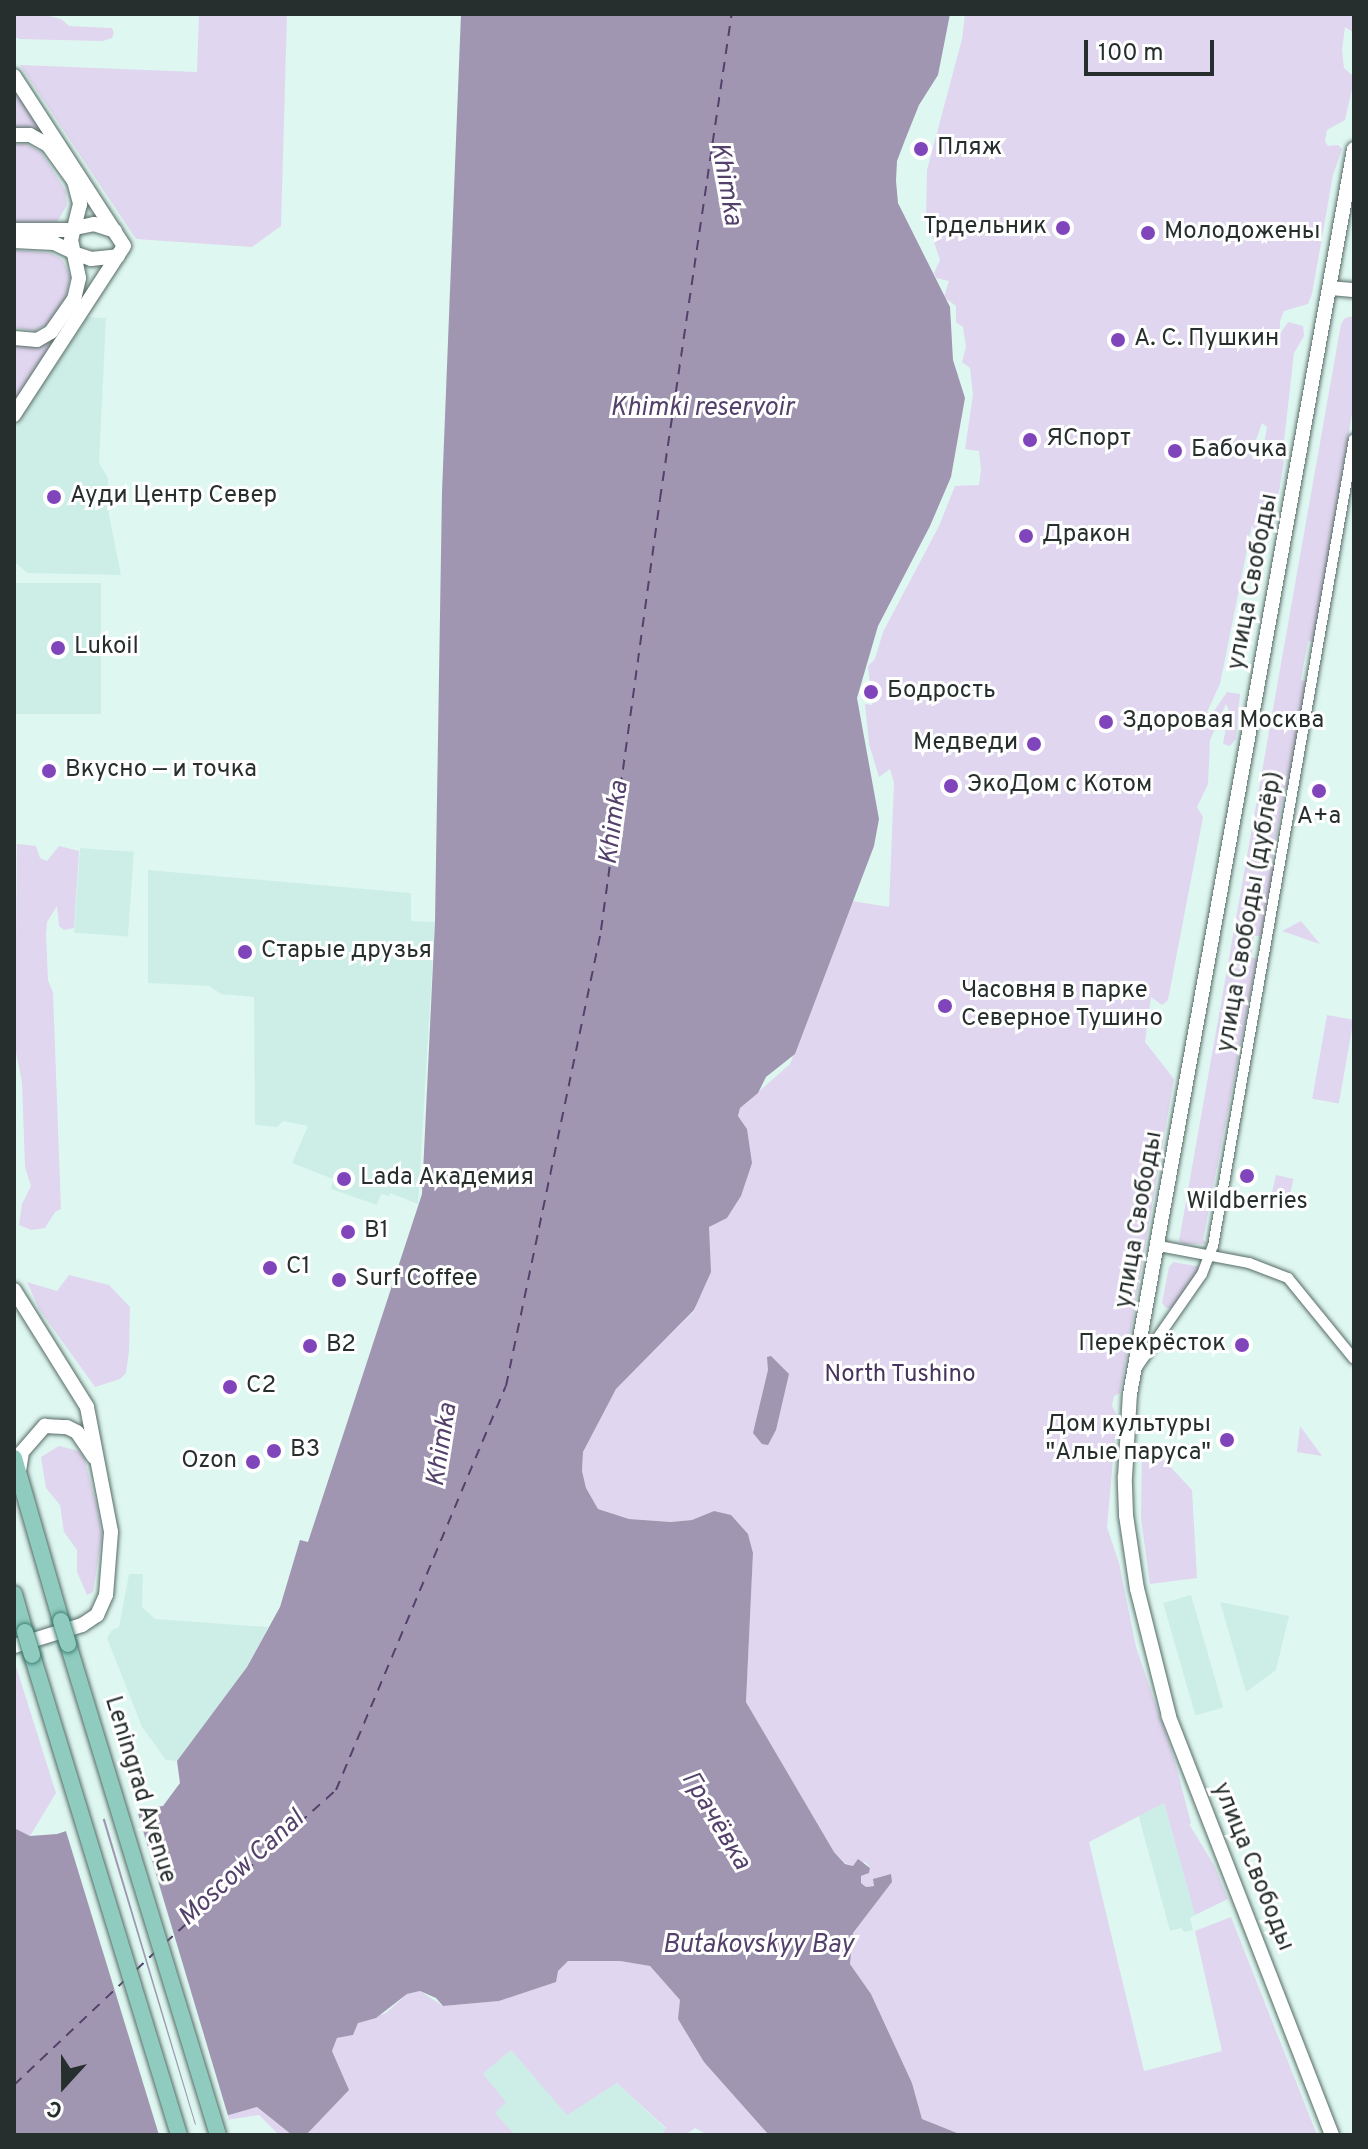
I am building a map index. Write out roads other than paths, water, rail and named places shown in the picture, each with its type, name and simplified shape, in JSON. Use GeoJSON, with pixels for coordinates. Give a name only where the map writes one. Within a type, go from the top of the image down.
{"type":"FeatureCollection","features":[{"type":"Feature","properties":{"kind":"main road"},"geometry":{"type":"LineString","coordinates":[[14,76],[124,246],[14,415]]}},
{"type":"Feature","properties":{"kind":"main road"},"geometry":{"type":"LineString","coordinates":[[14,135],[30,135],[48,145],[74,181],[80,204],[74,229],[78,290],[57,326],[37,340],[14,338]]}},
{"type":"Feature","properties":{"kind":"main road","name":"улица Свободы"},"geometry":{"type":"LineString","coordinates":[[1332,2135],[1246,1907],[1209,1822],[1155,1669],[1137,1589],[1126,1515],[1126,1438],[1135,1370],[1354,149]]}},
{"type":"Feature","properties":{"kind":"main road"},"geometry":{"type":"LineString","coordinates":[[14,230],[74,229],[94,224],[115,231]]}},
{"type":"Feature","properties":{"kind":"main road"},"geometry":{"type":"LineString","coordinates":[[14,241],[54,243],[91,259],[118,256]]}},
{"type":"Feature","properties":{"kind":"main road"},"geometry":{"type":"LineString","coordinates":[[1330,288],[1354,290]]}},
{"type":"Feature","properties":{"kind":"main road"},"geometry":{"type":"LineString","coordinates":[[14,1290],[87,1407],[111,1532],[102,1606],[89,1622],[14,1646]]}},
{"type":"Feature","properties":{"kind":"main road"},"geometry":{"type":"LineString","coordinates":[[19,1479],[22,1452],[45,1426],[67,1427],[77,1432],[100,1468]]}},
{"type":"Feature","properties":{"kind":"main road","name":"Leningrad Avenue"},"geometry":{"type":"LineString","coordinates":[[14,1458],[218,2135]]}},
{"type":"Feature","properties":{"kind":"main road"},"geometry":{"type":"LineString","coordinates":[[14,1594],[179,2135]]}},
{"type":"Feature","properties":{"kind":"street","name":"улица Свободы (дублёр)"},"geometry":{"type":"LineString","coordinates":[[1135,1370],[1202,1274],[1210,1254],[1354,439]]}},
{"type":"Feature","properties":{"kind":"street"},"geometry":{"type":"LineString","coordinates":[[1159,1246],[1249,1263],[1288,1278],[1354,1359]]}},
{"type":"Feature","properties":{"kind":"water","name":"Khimki reservoir"},"geometry":{"type":"Polygon","coordinates":[[[461,14],[950,14],[938,75],[919,105],[905,140],[897,161],[896,181],[898,203],[950,307],[953,360],[965,398],[951,477],[930,526],[878,626],[857,698],[879,819],[874,846],[795,1054],[766,1077],[758,1093],[740,1108],[738,1116],[747,1129],[752,1163],[741,1196],[727,1218],[709,1227],[711,1272],[694,1310],[616,1389],[583,1452],[582,1471],[586,1488],[598,1509],[629,1519],[671,1522],[692,1520],[714,1511],[731,1515],[748,1534],[753,1553],[746,1702],[834,1852],[845,1864],[853,1866],[858,1859],[870,1868],[869,1873],[861,1876],[861,1883],[866,1887],[874,1886],[873,1879],[891,1874],[892,1882],[853,1933],[850,1964],[871,1994],[912,2083],[922,2119],[962,2135],[769,2135],[704,2062],[678,2019],[680,2000],[650,1966],[620,1961],[568,1961],[558,1971],[556,1982],[499,2001],[443,2006],[436,1998],[420,1991],[407,1994],[376,2018],[358,2023],[353,2035],[337,2038],[332,2051],[349,2090],[306,2135],[292,2135],[257,2107],[159,2135],[14,2135],[14,1828],[30,1836],[57,1834],[128,1811],[163,1806],[180,1783],[177,1761],[247,1667],[280,1607],[300,1540],[308,1542],[422,1194],[435,922],[442,492],[461,14]]]}},
{"type":"Feature","properties":{"kind":"water"},"geometry":{"type":"Polygon","coordinates":[[[771,1356],[789,1374],[776,1430],[768,1445],[762,1444],[753,1433],[768,1370],[767,1357],[771,1356]]]}},
{"type":"Feature","properties":{"kind":"place","name":"Пляж"},"geometry":{"type":"Point","coordinates":[921,149]}},
{"type":"Feature","properties":{"kind":"place","name":"Трдельник"},"geometry":{"type":"Point","coordinates":[1063,228]}},
{"type":"Feature","properties":{"kind":"place","name":"Молодожены"},"geometry":{"type":"Point","coordinates":[1148,233]}},
{"type":"Feature","properties":{"kind":"place","name":"А. С. Пушкин"},"geometry":{"type":"Point","coordinates":[1118,340]}},
{"type":"Feature","properties":{"kind":"place","name":"ЯСпорт"},"geometry":{"type":"Point","coordinates":[1030,440]}},
{"type":"Feature","properties":{"kind":"place","name":"Бабочка"},"geometry":{"type":"Point","coordinates":[1175,451]}},
{"type":"Feature","properties":{"kind":"place","name":"Ауди Центр Север"},"geometry":{"type":"Point","coordinates":[54,497]}},
{"type":"Feature","properties":{"kind":"place","name":"Дракон"},"geometry":{"type":"Point","coordinates":[1026,536]}},
{"type":"Feature","properties":{"kind":"place","name":"Lukoil"},"geometry":{"type":"Point","coordinates":[58,648]}},
{"type":"Feature","properties":{"kind":"place","name":"Бодрость"},"geometry":{"type":"Point","coordinates":[871,692]}},
{"type":"Feature","properties":{"kind":"place","name":"Здоровая Москва"},"geometry":{"type":"Point","coordinates":[1106,722]}},
{"type":"Feature","properties":{"kind":"place","name":"Медведи"},"geometry":{"type":"Point","coordinates":[1034,744]}},
{"type":"Feature","properties":{"kind":"place","name":"Вкусно — и точка"},"geometry":{"type":"Point","coordinates":[49,771]}},
{"type":"Feature","properties":{"kind":"place","name":"ЭкоДом с Котом"},"geometry":{"type":"Point","coordinates":[951,786]}},
{"type":"Feature","properties":{"kind":"place","name":"А+а"},"geometry":{"type":"Point","coordinates":[1319,791]}},
{"type":"Feature","properties":{"kind":"place","name":"Старые друзья"},"geometry":{"type":"Point","coordinates":[245,952]}},
{"type":"Feature","properties":{"kind":"place","name":"Часовня в парке Северное Тушино"},"geometry":{"type":"Point","coordinates":[945,1006]}},
{"type":"Feature","properties":{"kind":"place","name":"Wildberries"},"geometry":{"type":"Point","coordinates":[1247,1176]}},
{"type":"Feature","properties":{"kind":"place","name":"Lada Академия"},"geometry":{"type":"Point","coordinates":[344,1179]}},
{"type":"Feature","properties":{"kind":"place","name":"B1"},"geometry":{"type":"Point","coordinates":[348,1232]}},
{"type":"Feature","properties":{"kind":"place","name":"C1"},"geometry":{"type":"Point","coordinates":[270,1268]}},
{"type":"Feature","properties":{"kind":"place","name":"Surf Coffee"},"geometry":{"type":"Point","coordinates":[339,1280]}},
{"type":"Feature","properties":{"kind":"place","name":"Перекрёсток"},"geometry":{"type":"Point","coordinates":[1242,1345]}},
{"type":"Feature","properties":{"kind":"place","name":"B2"},"geometry":{"type":"Point","coordinates":[310,1346]}},
{"type":"Feature","properties":{"kind":"place","name":"C2"},"geometry":{"type":"Point","coordinates":[230,1387]}},
{"type":"Feature","properties":{"kind":"place","name":"Дом культуры \"Алые паруса\""},"geometry":{"type":"Point","coordinates":[1227,1440]}},
{"type":"Feature","properties":{"kind":"place","name":"B3"},"geometry":{"type":"Point","coordinates":[274,1451]}},
{"type":"Feature","properties":{"kind":"place","name":"Ozon"},"geometry":{"type":"Point","coordinates":[253,1462]}},
{"type":"Feature","properties":{"kind":"water label","name":"Khimka"},"geometry":{"type":"Point","coordinates":[725,184]}},
{"type":"Feature","properties":{"kind":"water label","name":"Khimka"},"geometry":{"type":"Point","coordinates":[615,823]}},
{"type":"Feature","properties":{"kind":"water label","name":"Khimka"},"geometry":{"type":"Point","coordinates":[443,1445]}},
{"type":"Feature","properties":{"kind":"water label","name":"Грачёвка"},"geometry":{"type":"Point","coordinates":[715,1821]}},
{"type":"Feature","properties":{"kind":"water label","name":"Moscow Canal"},"geometry":{"type":"Point","coordinates":[242,1869]}},
{"type":"Feature","properties":{"kind":"water label","name":"Butakovskyy Bay"},"geometry":{"type":"Point","coordinates":[758,1946]}},
{"type":"Feature","properties":{"kind":"park label","name":"North Tushino"},"geometry":{"type":"Point","coordinates":[900,1376]}}]}
